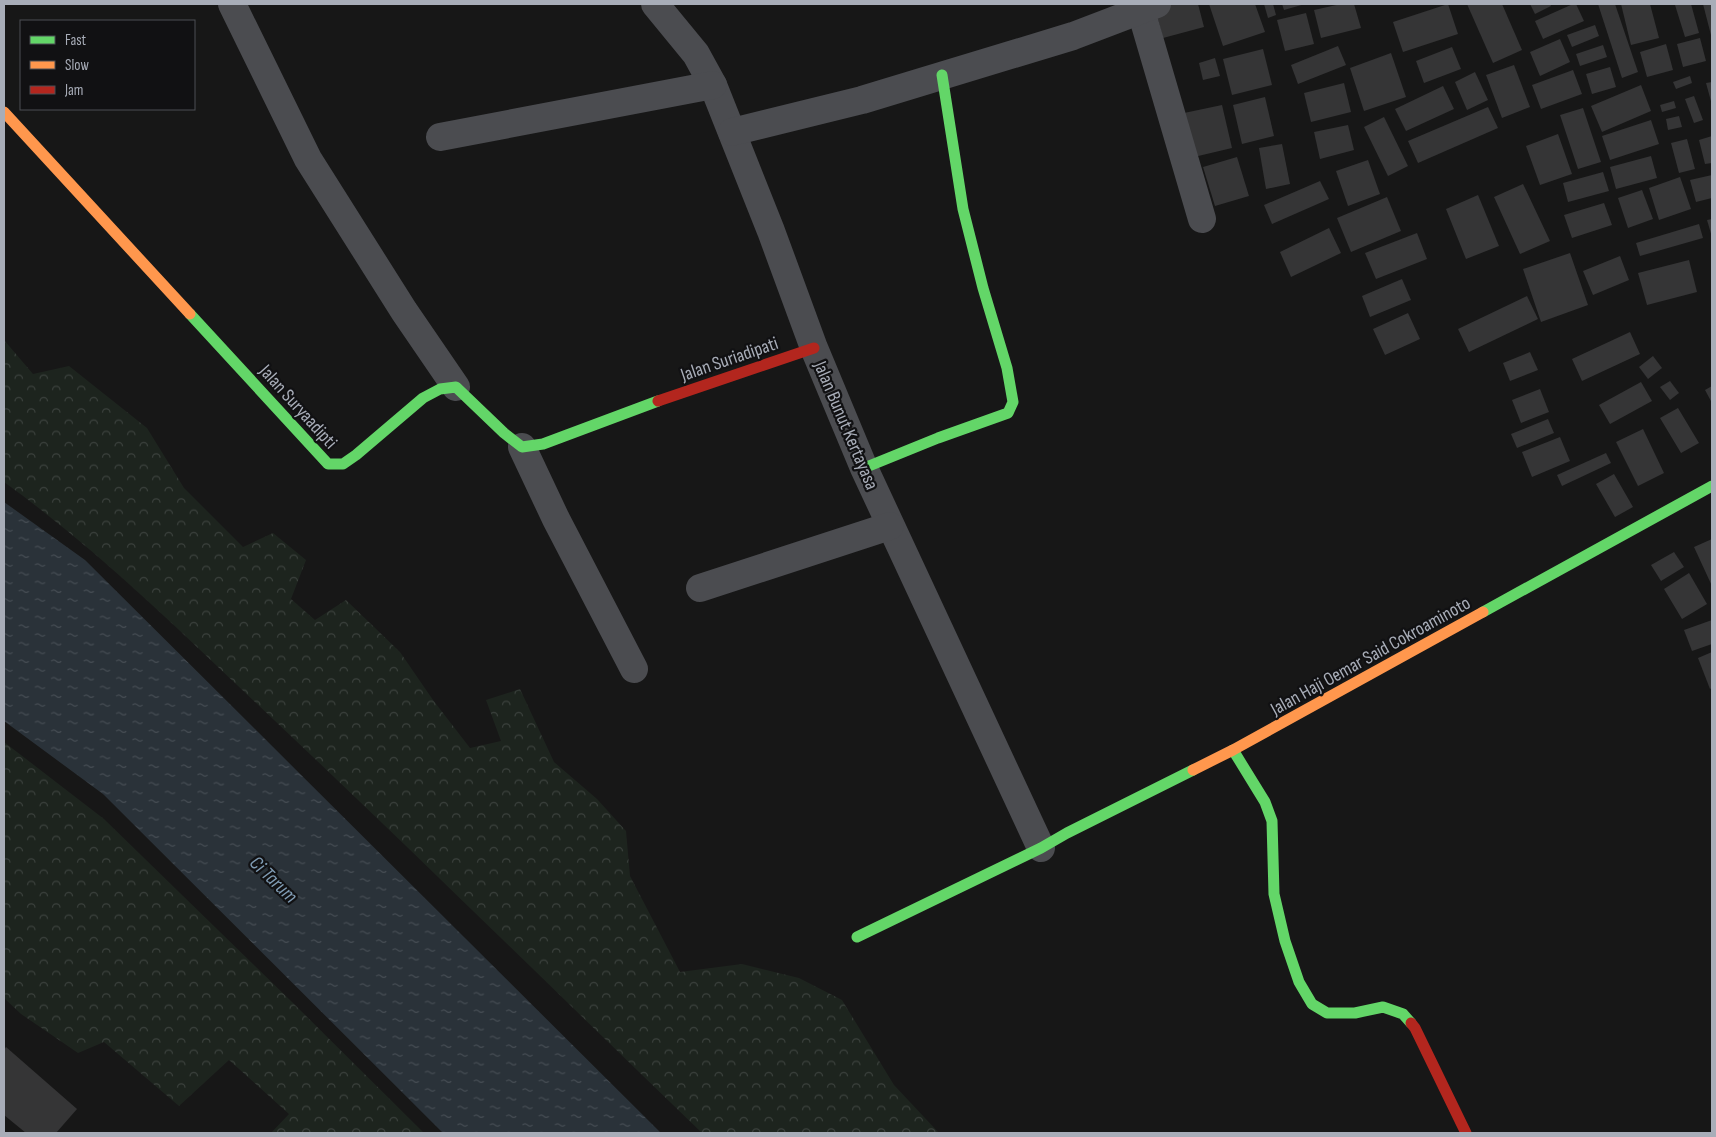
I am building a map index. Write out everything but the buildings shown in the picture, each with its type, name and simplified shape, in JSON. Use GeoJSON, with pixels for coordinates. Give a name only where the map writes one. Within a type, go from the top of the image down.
{"type":"FeatureCollection","features":[{"type":"Feature","properties":{"kind":"street"},"geometry":{"type":"LineString","coordinates":[[232,4],[308,160],[404,311],[456,387],[522,447],[556,519],[634,669]]}},
{"type":"Feature","properties":{"kind":"street","name":"Jalan Bunut Kertayasa"},"geometry":{"type":"LineString","coordinates":[[655,4],[696,54],[713,85],[814,348],[864,468],[1041,848]]}},
{"type":"Feature","properties":{"kind":"street"},"geometry":{"type":"LineString","coordinates":[[732,132],[862,100],[1072,36],[1146,6],[1202,220]]}},
{"type":"Feature","properties":{"kind":"street"},"geometry":{"type":"LineString","coordinates":[[864,468],[938,438],[1008,413],[1013,402],[1006,368],[982,288],[963,209],[942,75]]}},
{"type":"Feature","properties":{"kind":"street"},"geometry":{"type":"LineString","coordinates":[[440,137],[713,85]]}},
{"type":"Feature","properties":{"kind":"street","name":"Jalan Suryaadipti"},"geometry":{"type":"LineString","coordinates":[[4,112],[328,464],[343,464],[423,398],[440,388],[456,387]]}},
{"type":"Feature","properties":{"kind":"street","name":"Jalan Suriadipati"},"geometry":{"type":"LineString","coordinates":[[522,447],[543,444],[655,402],[814,348]]}},
{"type":"Feature","properties":{"kind":"street","name":"Jalan Haji Oemar Said Cokroaminoto"},"geometry":{"type":"LineString","coordinates":[[858,937],[1041,848],[1067,833],[1233,750],[1712,486]]}},
{"type":"Feature","properties":{"kind":"street"},"geometry":{"type":"LineString","coordinates":[[700,588],[890,526]]}},
{"type":"Feature","properties":{"kind":"street"},"geometry":{"type":"LineString","coordinates":[[1233,750],[1265,802],[1272,821],[1274,894],[1285,941],[1298,982],[1312,1004],[1328,1013],[1355,1013],[1384,1007],[1403,1014],[1415,1028],[1466,1133]]}},
{"type":"Feature","properties":{"kind":"green space"},"geometry":{"type":"Polygon","coordinates":[[[4,340],[33,374],[69,366],[147,428],[184,488],[243,547],[273,533],[306,560],[291,599],[315,620],[346,600],[400,652],[433,700],[470,748],[501,741],[486,700],[520,689],[554,762],[597,799],[626,831],[630,876],[680,972],[742,964],[799,978],[842,1000],[894,1085],[939,1133],[702,1133],[382,822],[175,627],[75,537],[4,482],[4,340]]]}},
{"type":"Feature","properties":{"kind":"green space"},"geometry":{"type":"Polygon","coordinates":[[[4,742],[104,819],[424,1133],[271,1133],[289,1114],[229,1060],[179,1106],[104,1042],[78,1053],[21,1014],[4,998],[4,742]]]}},
{"type":"Feature","properties":{"kind":"water","name":"Ci Tarum"},"geometry":{"type":"Polygon","coordinates":[[[4,502],[85,560],[661,1133],[443,1133],[103,794],[4,721],[4,502]]]}},
{"type":"Feature","properties":{"kind":"traffic: fast"},"geometry":{"type":"LineString","coordinates":[[864,468],[938,438],[1008,413],[1013,402],[1007,368],[983,288],[963,209],[942,75]]}},
{"type":"Feature","properties":{"kind":"traffic: fast"},"geometry":{"type":"LineString","coordinates":[[190,314],[328,464],[343,464],[423,398],[440,389],[456,387],[504,433],[522,447],[543,444],[658,401]]}},
{"type":"Feature","properties":{"kind":"traffic: fast"},"geometry":{"type":"LineString","coordinates":[[1483,612],[1712,486]]}},
{"type":"Feature","properties":{"kind":"traffic: fast"},"geometry":{"type":"LineString","coordinates":[[1233,750],[1265,802],[1272,821],[1274,894],[1285,941],[1299,982],[1312,1004],[1327,1013],[1355,1013],[1383,1007],[1403,1014],[1411,1023]]}},
{"type":"Feature","properties":{"kind":"traffic: fast"},"geometry":{"type":"LineString","coordinates":[[857,937],[1041,848],[1193,770]]}},
{"type":"Feature","properties":{"kind":"traffic: slow"},"geometry":{"type":"LineString","coordinates":[[4,112],[190,314]]}},
{"type":"Feature","properties":{"kind":"traffic: slow"},"geometry":{"type":"LineString","coordinates":[[1193,770],[1233,750],[1483,612]]}},
{"type":"Feature","properties":{"kind":"traffic: jam"},"geometry":{"type":"LineString","coordinates":[[658,401],[814,348]]}},
{"type":"Feature","properties":{"kind":"traffic: jam"},"geometry":{"type":"LineString","coordinates":[[1411,1023],[1466,1133]]}}]}
